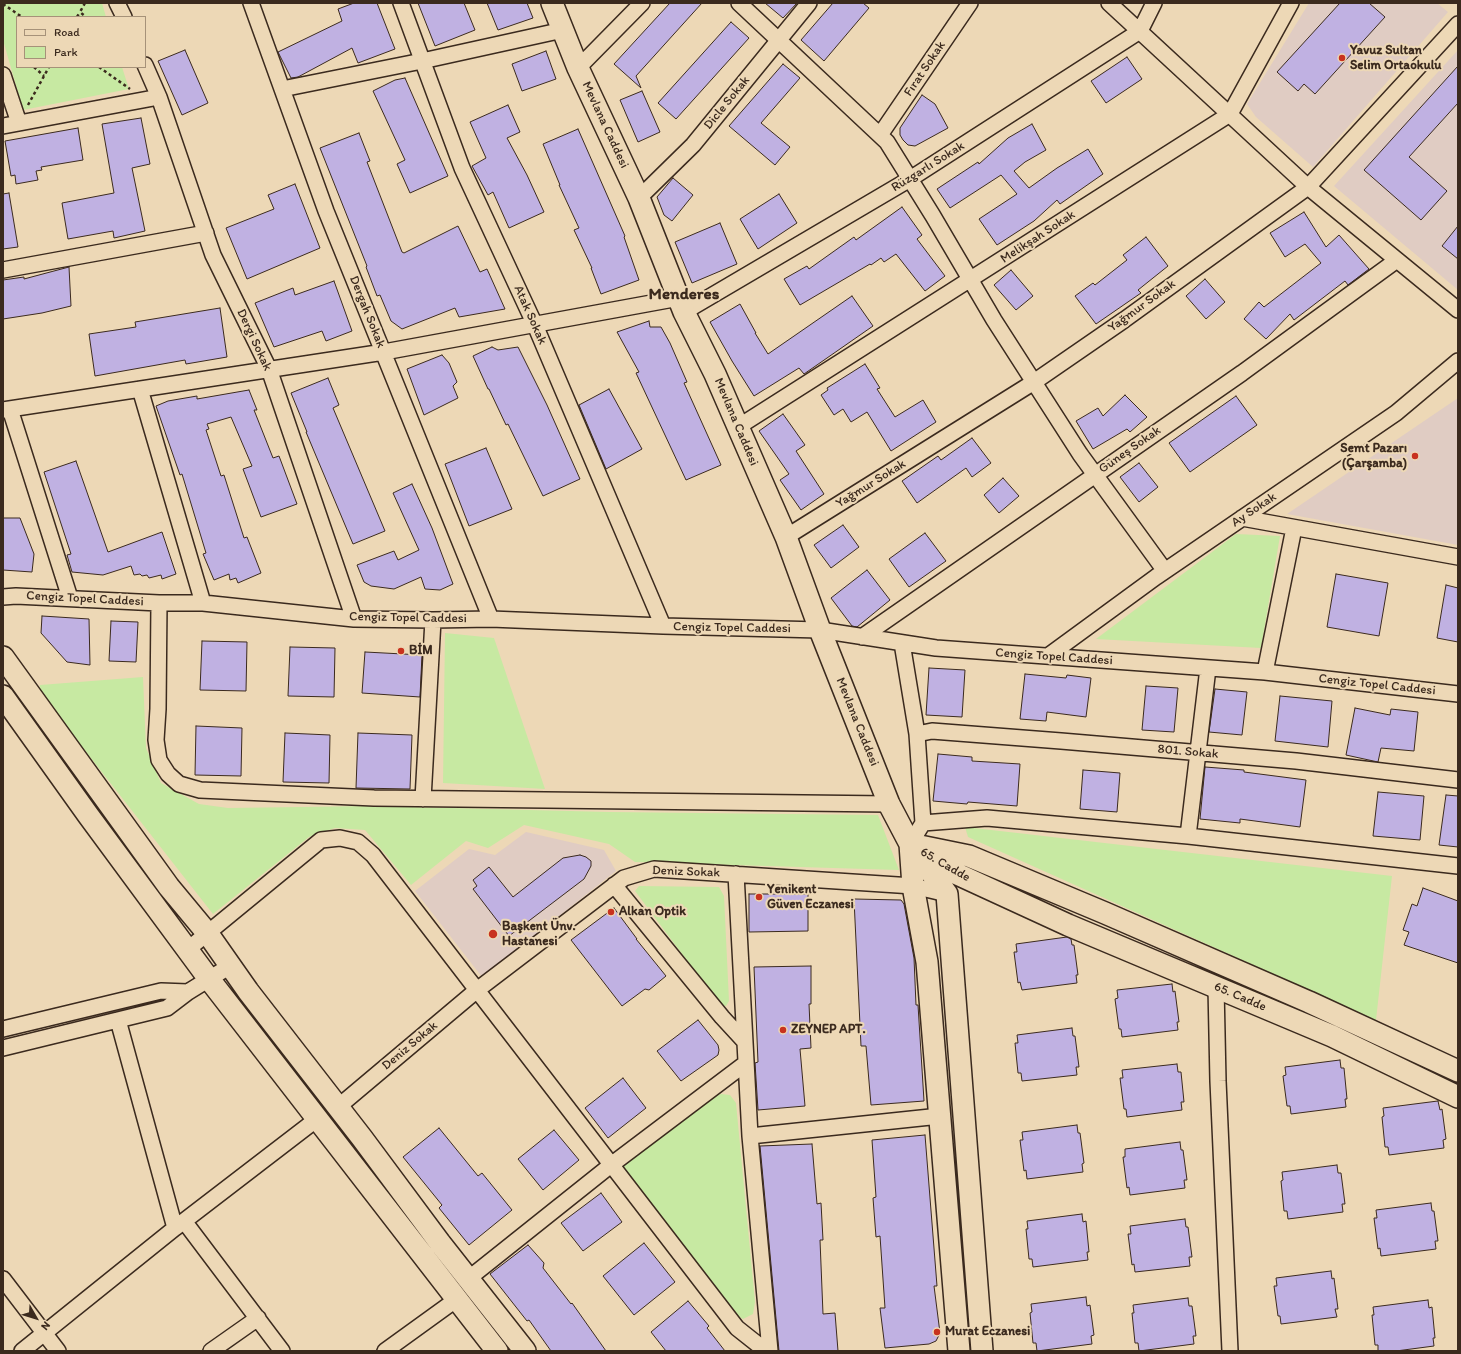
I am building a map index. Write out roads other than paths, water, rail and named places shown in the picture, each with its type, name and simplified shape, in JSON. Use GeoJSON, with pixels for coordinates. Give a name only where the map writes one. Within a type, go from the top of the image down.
{"type":"FeatureCollection","features":[{"type":"Feature","properties":{"kind":"main road","name":"Mevlana Caddesi"},"geometry":{"type":"LineString","coordinates":[[552,3],[578,68],[639,198],[682,305],[715,374],[786,537],[820,630],[889,804],[910,844]]}},
{"type":"Feature","properties":{"kind":"main road"},"geometry":{"type":"LineString","coordinates":[[3,657],[169,887],[208,934],[248,991],[468,1279],[525,1351]]}},
{"type":"Feature","properties":{"kind":"main road"},"geometry":{"type":"LineString","coordinates":[[3,696],[88,815],[209,979],[497,1351]]}},
{"type":"Feature","properties":{"kind":"main road"},"geometry":{"type":"LineString","coordinates":[[910,844],[913,886],[927,962],[959,1351]]}},
{"type":"Feature","properties":{"kind":"main road"},"geometry":{"type":"LineString","coordinates":[[910,844],[947,894],[982,1351]]}},
{"type":"Feature","properties":{"kind":"main road","name":"65. Cadde"},"geometry":{"type":"LineString","coordinates":[[910,844],[955,873],[1068,925],[1332,1036],[1458,1096]]}},
{"type":"Feature","properties":{"kind":"main road","name":"65. Cadde"},"geometry":{"type":"LineString","coordinates":[[910,844],[969,856],[1105,913],[1309,1002],[1458,1071]]}},
{"type":"Feature","properties":{"kind":"street"},"geometry":{"type":"LineString","coordinates":[[117,3],[124,16]]}},
{"type":"Feature","properties":{"kind":"street","name":"Dergah Sokak"},"geometry":{"type":"LineString","coordinates":[[251,3],[326,210],[491,619]]}},
{"type":"Feature","properties":{"kind":"street","name":"Atak Sokak"},"geometry":{"type":"LineString","coordinates":[[401,3],[462,168],[535,325],[663,626]]}},
{"type":"Feature","properties":{"kind":"street"},"geometry":{"type":"LineString","coordinates":[[578,68],[642,3]]}},
{"type":"Feature","properties":{"kind":"street"},"geometry":{"type":"LineString","coordinates":[[740,3],[887,142],[1034,382],[1080,454],[1165,571]]}},
{"type":"Feature","properties":{"kind":"street","name":"Dicle Sokak"},"geometry":{"type":"LineString","coordinates":[[639,198],[693,145],[810,3]]}},
{"type":"Feature","properties":{"kind":"street","name":"Fırat Sokak"},"geometry":{"type":"LineString","coordinates":[[880,135],[970,3]]}},
{"type":"Feature","properties":{"kind":"street"},"geometry":{"type":"LineString","coordinates":[[1109,3],[1308,187],[1458,310]]}},
{"type":"Feature","properties":{"kind":"street"},"geometry":{"type":"LineString","coordinates":[[1140,31],[1154,3]]}},
{"type":"Feature","properties":{"kind":"street","name":"Melikşah Sokak"},"geometry":{"type":"LineString","coordinates":[[738,427],[1230,114],[1291,3]]}},
{"type":"Feature","properties":{"kind":"street","name":"Yağmur Sokak"},"geometry":{"type":"LineString","coordinates":[[786,537],[1034,382],[1124,320],[1308,187],[1458,24]]}},
{"type":"Feature","properties":{"kind":"street"},"geometry":{"type":"LineString","coordinates":[[282,89],[422,61],[563,30]]}},
{"type":"Feature","properties":{"kind":"street","name":"Rüzgarlı Sokak"},"geometry":{"type":"LineString","coordinates":[[6,409],[384,352],[535,325],[682,305],[910,179],[1140,31]]}},
{"type":"Feature","properties":{"kind":"street","name":"Dergi Sokak"},"geometry":{"type":"LineString","coordinates":[[146,67],[159,97],[213,255],[269,370],[354,619]]}},
{"type":"Feature","properties":{"kind":"street"},"geometry":{"type":"LineString","coordinates":[[3,75],[19,122]]}},
{"type":"Feature","properties":{"kind":"street"},"geometry":{"type":"LineString","coordinates":[[3,126],[159,97]]}},
{"type":"Feature","properties":{"kind":"street"},"geometry":{"type":"LineString","coordinates":[[3,270],[206,233]]}},
{"type":"Feature","properties":{"kind":"street","name":"Güneş Sokak"},"geometry":{"type":"LineString","coordinates":[[862,637],[1242,372],[1397,260]]}},
{"type":"Feature","properties":{"kind":"street","name":"Ay Sokak"},"geometry":{"type":"LineString","coordinates":[[1048,656],[1165,571],[1396,413],[1458,361]]}},
{"type":"Feature","properties":{"kind":"street"},"geometry":{"type":"LineString","coordinates":[[140,389],[204,603]]}},
{"type":"Feature","properties":{"kind":"street"},"geometry":{"type":"LineString","coordinates":[[6,409],[70,598]]}},
{"type":"Feature","properties":{"kind":"street"},"geometry":{"type":"LineString","coordinates":[[1242,518],[1458,557]]}},
{"type":"Feature","properties":{"kind":"street"},"geometry":{"type":"LineString","coordinates":[[1265,672],[1294,528]]}},
{"type":"Feature","properties":{"kind":"street","name":"Cengiz Topel Caddesi"},"geometry":{"type":"LineString","coordinates":[[3,597],[16,596],[160,603],[204,603],[354,619],[491,619],[663,626],[820,630],[936,648],[1265,672],[1458,694]]}},
{"type":"Feature","properties":{"kind":"street"},"geometry":{"type":"LineString","coordinates":[[160,603],[156,740],[159,760],[168,774],[179,784],[200,790],[423,799],[889,804]]}},
{"type":"Feature","properties":{"kind":"street"},"geometry":{"type":"LineString","coordinates":[[423,799],[433,620]]}},
{"type":"Feature","properties":{"kind":"street"},"geometry":{"type":"LineString","coordinates":[[902,643],[917,734],[923,823],[910,844]]}},
{"type":"Feature","properties":{"kind":"street"},"geometry":{"type":"LineString","coordinates":[[1188,836],[1208,668]]}},
{"type":"Feature","properties":{"kind":"street","name":"801. Sokak"},"geometry":{"type":"LineString","coordinates":[[917,734],[932,731],[1296,761],[1458,780]]}},
{"type":"Feature","properties":{"kind":"street"},"geometry":{"type":"LineString","coordinates":[[923,823],[987,818],[1188,836],[1458,866]]}},
{"type":"Feature","properties":{"kind":"street"},"geometry":{"type":"LineString","coordinates":[[188,950],[322,840],[340,838],[358,842],[373,855],[737,1328],[766,1351]]}},
{"type":"Feature","properties":{"kind":"street","name":"Deniz Sokak"},"geometry":{"type":"LineString","coordinates":[[338,1107],[477,990],[624,878],[654,869],[913,886],[947,894]]}},
{"type":"Feature","properties":{"kind":"street"},"geometry":{"type":"LineString","coordinates":[[736,874],[750,1136],[770,1351]]}},
{"type":"Feature","properties":{"kind":"street"},"geometry":{"type":"LineString","coordinates":[[614,885],[745,1042]]}},
{"type":"Feature","properties":{"kind":"street"},"geometry":{"type":"LineString","coordinates":[[3,1048],[167,1008],[188,992],[230,966]]}},
{"type":"Feature","properties":{"kind":"street"},"geometry":{"type":"LineString","coordinates":[[1216,987],[1218,1081],[1230,1351]]}},
{"type":"Feature","properties":{"kind":"street"},"geometry":{"type":"LineString","coordinates":[[3,1029],[161,991],[188,992]]}},
{"type":"Feature","properties":{"kind":"street"},"geometry":{"type":"LineString","coordinates":[[118,1020],[180,1225],[258,1318],[282,1351]]}},
{"type":"Feature","properties":{"kind":"street"},"geometry":{"type":"LineString","coordinates":[[468,1279],[611,1165],[746,1063]]}},
{"type":"Feature","properties":{"kind":"street"},"geometry":{"type":"LineString","coordinates":[[750,1136],[940,1116]]}},
{"type":"Feature","properties":{"kind":"street"},"geometry":{"type":"LineString","coordinates":[[22,1351],[180,1225],[317,1119]]}},
{"type":"Feature","properties":{"kind":"street"},"geometry":{"type":"LineString","coordinates":[[3,1278],[58,1351]]}},
{"type":"Feature","properties":{"kind":"street"},"geometry":{"type":"LineString","coordinates":[[385,1351],[457,1299]]}},
{"type":"Feature","properties":{"kind":"street"},"geometry":{"type":"LineString","coordinates":[[211,1351],[258,1318]]}},
{"type":"Feature","properties":{"kind":"place","name":"Yavuz Sultan Selim Ortaokulu"},"geometry":{"type":"Point","coordinates":[1342,58]}},
{"type":"Feature","properties":{"kind":"place","name":"Semt Pazarı (Çarşamba)"},"geometry":{"type":"Point","coordinates":[1415,456]}},
{"type":"Feature","properties":{"kind":"place","name":"BİM"},"geometry":{"type":"Point","coordinates":[401,651]}},
{"type":"Feature","properties":{"kind":"place","name":"Yenikent Güven Eczanesi"},"geometry":{"type":"Point","coordinates":[759,897]}},
{"type":"Feature","properties":{"kind":"place","name":"Alkan Optik"},"geometry":{"type":"Point","coordinates":[611,912]}},
{"type":"Feature","properties":{"kind":"place","name":"Başkent Ünv. Hastanesi"},"geometry":{"type":"Point","coordinates":[493,934]}},
{"type":"Feature","properties":{"kind":"place","name":"ZEYNEP APT."},"geometry":{"type":"Point","coordinates":[783,1030]}},
{"type":"Feature","properties":{"kind":"place","name":"Murat Eczanesi"},"geometry":{"type":"Point","coordinates":[937,1332]}},
{"type":"Feature","properties":{"kind":"district","name":"Menderes"},"geometry":{"type":"Point","coordinates":[684,295]}}]}
